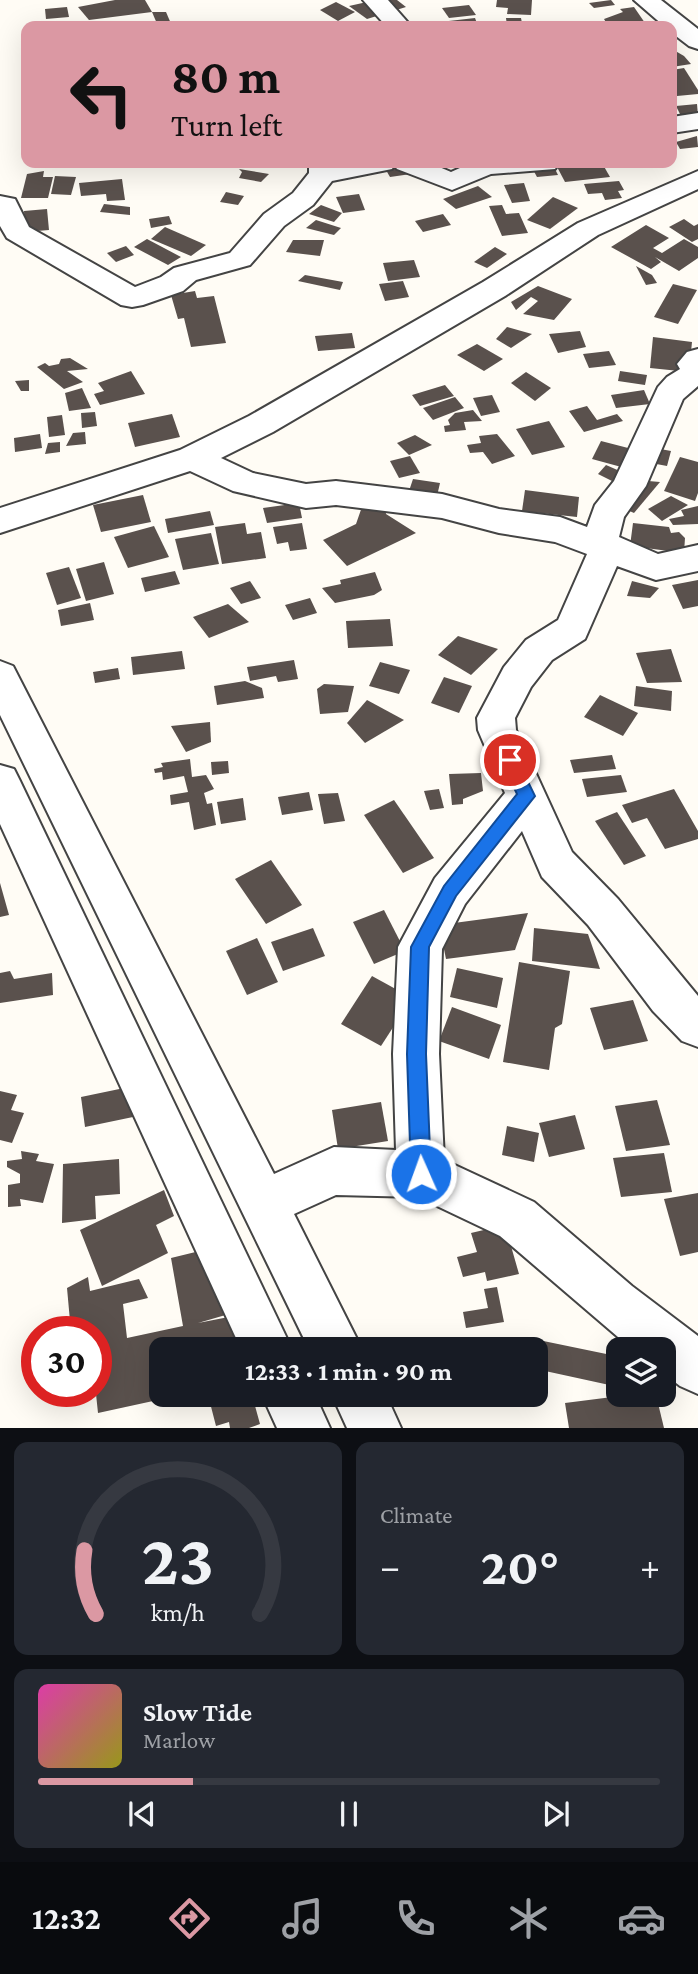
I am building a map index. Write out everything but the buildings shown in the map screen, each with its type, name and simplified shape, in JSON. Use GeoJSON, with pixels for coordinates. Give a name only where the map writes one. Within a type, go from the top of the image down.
{"type":"FeatureCollection","features":[{"type":"Feature","properties":{"kind":"street"},"geometry":{"type":"LineString","coordinates":[[375,0],[395,21]]}},
{"type":"Feature","properties":{"kind":"street"},"geometry":{"type":"LineString","coordinates":[[646,0],[673,21]]}},
{"type":"Feature","properties":{"kind":"street"},"geometry":{"type":"LineString","coordinates":[[677,24],[698,41]]}},
{"type":"Feature","properties":{"kind":"street"},"geometry":{"type":"LineString","coordinates":[[677,124],[698,121]]}},
{"type":"Feature","properties":{"kind":"street"},"geometry":{"type":"LineString","coordinates":[[419,168],[452,182],[482,168]]}},
{"type":"Feature","properties":{"kind":"street"},"geometry":{"type":"LineString","coordinates":[[0,205],[5,205],[16,232],[132,298],[172,284],[186,274],[240,259],[274,220],[303,199],[323,169]]}},
{"type":"Feature","properties":{"kind":"street"},"geometry":{"type":"LineString","coordinates":[[0,521],[192,458],[261,424],[494,289],[587,229],[698,179]]}},
{"type":"Feature","properties":{"kind":"street"},"geometry":{"type":"LineString","coordinates":[[698,359],[693,364],[697,373],[678,384],[669,394],[629,486],[607,514],[604,545],[572,629],[539,650],[517,677],[496,718],[501,742],[557,864],[603,912],[669,997],[698,1026]]}},
{"type":"Feature","properties":{"kind":"street"},"geometry":{"type":"LineString","coordinates":[[192,458],[257,486],[306,496],[336,493],[442,506],[499,521],[560,530],[656,567],[698,558]]}},
{"type":"Feature","properties":{"kind":"street"},"geometry":{"type":"LineString","coordinates":[[0,676],[330,1337]]}},
{"type":"Feature","properties":{"kind":"street"},"geometry":{"type":"LineString","coordinates":[[0,781],[261,1337]]}},
{"type":"Feature","properties":{"kind":"street"},"geometry":{"type":"LineString","coordinates":[[421,1174],[416,1054],[420,947],[450,891],[526,796]]}},
{"type":"Feature","properties":{"kind":"street"},"geometry":{"type":"LineString","coordinates":[[263,1203],[334,1171],[421,1174],[517,1219],[614,1304],[698,1368]]}},
{"type":"Feature","properties":{"kind":"street"},"geometry":{"type":"LineString","coordinates":[[294,1407],[304,1428]]}},
{"type":"Feature","properties":{"kind":"street"},"geometry":{"type":"LineString","coordinates":[[365,1407],[375,1428]]}},
{"type":"Feature","properties":{"kind":"route"},"geometry":{"type":"LineString","coordinates":[[421,1174],[416,1054],[420,947],[450,891],[526,796],[510,760]]}}]}
